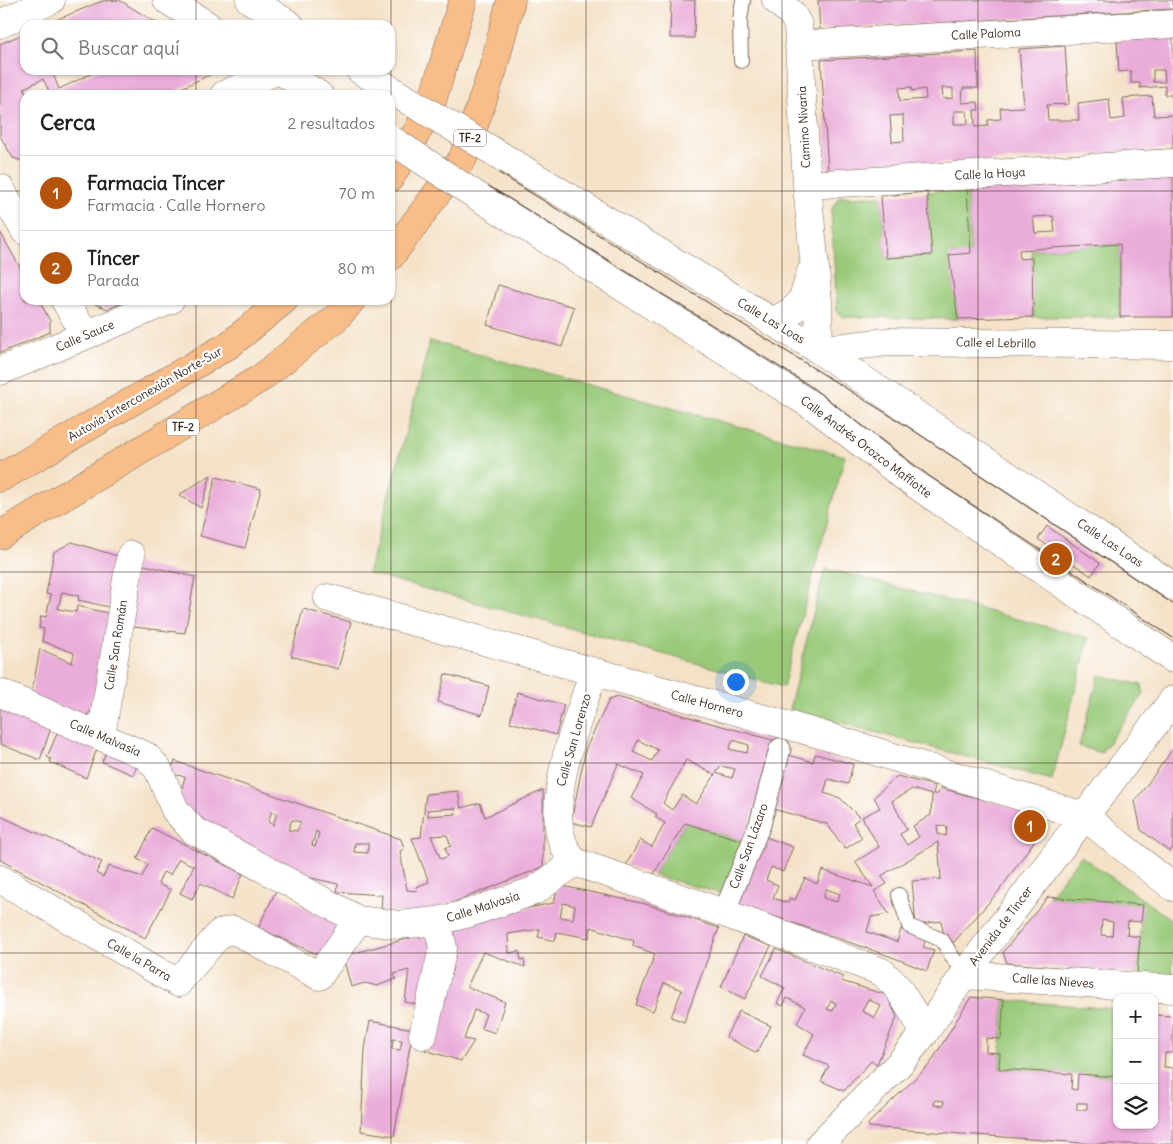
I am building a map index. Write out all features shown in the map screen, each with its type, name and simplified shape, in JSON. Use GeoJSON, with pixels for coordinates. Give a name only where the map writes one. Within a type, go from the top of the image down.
{"type":"FeatureCollection","features":[{"type":"Feature","properties":{"kind":"highway"},"geometry":{"type":"LineString","coordinates":[[395,169],[429,111],[463,0]]}},
{"type":"Feature","properties":{"kind":"highway","name":"TF-2"},"geometry":{"type":"LineString","coordinates":[[395,250],[463,158],[493,69],[511,0]]}},
{"type":"Feature","properties":{"kind":"highway","name":"Autovía Interconexión Norte-Sur"},"geometry":{"type":"LineString","coordinates":[[0,478],[229,345],[278,305]]}},
{"type":"Feature","properties":{"kind":"highway","name":"TF-2"},"geometry":{"type":"LineString","coordinates":[[0,535],[262,378],[337,316],[347,305]]}},
{"type":"Feature","properties":{"kind":"street"},"geometry":{"type":"LineString","coordinates":[[0,24],[51,0]]}},
{"type":"Feature","properties":{"kind":"street"},"geometry":{"type":"LineString","coordinates":[[167,0],[199,20]]}},
{"type":"Feature","properties":{"kind":"street"},"geometry":{"type":"LineString","coordinates":[[250,0],[282,20]]}},
{"type":"Feature","properties":{"kind":"street","name":"Camino Nivaria"},"geometry":{"type":"LineString","coordinates":[[776,0],[792,14],[798,25],[806,185],[818,301],[819,350]]}},
{"type":"Feature","properties":{"kind":"street","name":"Calle Paloma"},"geometry":{"type":"LineString","coordinates":[[800,45],[1173,24]]}},
{"type":"Feature","properties":{"kind":"street"},"geometry":{"type":"LineString","coordinates":[[235,90],[268,75]]}},
{"type":"Feature","properties":{"kind":"street"},"geometry":{"type":"LineString","coordinates":[[287,75],[311,90]]}},
{"type":"Feature","properties":{"kind":"street","name":"Calle Las Loas"},"geometry":{"type":"LineString","coordinates":[[395,95],[502,156],[819,350],[1173,586]]}},
{"type":"Feature","properties":{"kind":"street","name":"Calle Andrés Orozco Maffiotte"},"geometry":{"type":"LineString","coordinates":[[395,142],[477,196],[816,408],[906,478],[1173,659]]}},
{"type":"Feature","properties":{"kind":"street","name":"Calle la Hoya"},"geometry":{"type":"LineString","coordinates":[[806,185],[1173,163]]}},
{"type":"Feature","properties":{"kind":"street"},"geometry":{"type":"LineString","coordinates":[[7,191],[20,220]]}},
{"type":"Feature","properties":{"kind":"street","name":"Camino Nivaria"},"geometry":{"type":"LineString","coordinates":[[772,322],[791,313],[803,302],[813,263]]}},
{"type":"Feature","properties":{"kind":"street"},"geometry":{"type":"LineString","coordinates":[[68,305],[85,336]]}},
{"type":"Feature","properties":{"kind":"street","name":"Calle Sauce"},"geometry":{"type":"LineString","coordinates":[[0,371],[158,305]]}},
{"type":"Feature","properties":{"kind":"street","name":"Calle el Lebrillo"},"geometry":{"type":"LineString","coordinates":[[819,350],[887,342],[1173,345]]}},
{"type":"Feature","properties":{"kind":"street","name":"Calle San Román"},"geometry":{"type":"LineString","coordinates":[[101,736],[131,555]]}},
{"type":"Feature","properties":{"kind":"street","name":"Calle Hornero"},"geometry":{"type":"LineString","coordinates":[[328,598],[593,673],[819,734],[1084,816]]}},
{"type":"Feature","properties":{"kind":"street","name":"Calle San Lorenzo"},"geometry":{"type":"LineString","coordinates":[[575,862],[566,854],[558,821],[561,779],[593,673]]}},
{"type":"Feature","properties":{"kind":"street","name":"Calle Malvasía"},"geometry":{"type":"LineString","coordinates":[[0,693],[146,756],[158,769],[174,810],[194,830],[358,920],[399,925],[437,922],[534,891],[575,862]]}},
{"type":"Feature","properties":{"kind":"street","name":"Avenida de Tíncer"},"geometry":{"type":"LineString","coordinates":[[820,1144],[899,1064],[926,1032],[964,975],[1173,700]]}},
{"type":"Feature","properties":{"kind":"street","name":"Calle San Lázaro"},"geometry":{"type":"LineString","coordinates":[[724,913],[760,824],[780,749]]}},
{"type":"Feature","properties":{"kind":"street"},"geometry":{"type":"LineString","coordinates":[[1084,816],[1173,887]]}},
{"type":"Feature","properties":{"kind":"street"},"geometry":{"type":"LineString","coordinates":[[575,862],[724,913],[882,972],[898,988],[926,1032]]}},
{"type":"Feature","properties":{"kind":"street","name":"Calle la Parra"},"geometry":{"type":"LineString","coordinates":[[0,878],[178,983],[220,933],[234,930],[319,976],[358,920]]}},
{"type":"Feature","properties":{"kind":"street"},"geometry":{"type":"LineString","coordinates":[[423,1034],[443,948],[437,922]]}},
{"type":"Feature","properties":{"kind":"street","name":"Calle las Nieves"},"geometry":{"type":"LineString","coordinates":[[964,975],[1173,989]]}},
{"type":"Feature","properties":{"kind":"lane"},"geometry":{"type":"LineString","coordinates":[[741,61],[740,20],[743,0]]}},
{"type":"Feature","properties":{"kind":"lane"},"geometry":{"type":"LineString","coordinates":[[899,895],[909,926],[942,940],[964,975]]}},
{"type":"Feature","properties":{"kind":"green space"},"geometry":{"type":"Polygon","coordinates":[[[967,189],[971,253],[950,255],[958,319],[844,317],[837,311],[831,210],[839,197],[881,196],[886,258],[931,256],[927,192],[967,189]]]}},
{"type":"Feature","properties":{"kind":"green space"},"geometry":{"type":"Polygon","coordinates":[[[1120,244],[1120,317],[1033,317],[1032,250],[1120,244]]]}},
{"type":"Feature","properties":{"kind":"green space"},"geometry":{"type":"Polygon","coordinates":[[[430,341],[845,456],[783,687],[368,573],[430,341]]]}},
{"type":"Feature","properties":{"kind":"green space"},"geometry":{"type":"Polygon","coordinates":[[[825,568],[1089,638],[1052,780],[789,709],[825,568]]]}},
{"type":"Feature","properties":{"kind":"green space"},"geometry":{"type":"Polygon","coordinates":[[[1099,675],[1142,685],[1144,694],[1101,753],[1079,746],[1099,675]]]}},
{"type":"Feature","properties":{"kind":"green space"},"geometry":{"type":"Polygon","coordinates":[[[685,823],[744,841],[723,894],[653,875],[685,823]]]}},
{"type":"Feature","properties":{"kind":"green space"},"geometry":{"type":"Polygon","coordinates":[[[1081,856],[1173,921],[1173,976],[1137,974],[1142,905],[1048,897],[1081,856]]]}},
{"type":"Feature","properties":{"kind":"green space"},"geometry":{"type":"Polygon","coordinates":[[[1004,1000],[1113,1009],[1113,1077],[999,1069],[1004,1000]]]}},
{"type":"Feature","properties":{"kind":"building"},"geometry":{"type":"Polygon","coordinates":[[[119,0],[152,20],[56,20],[102,1],[119,0]]]}},
{"type":"Feature","properties":{"kind":"building"},"geometry":{"type":"Polygon","coordinates":[[[671,0],[695,0],[694,38],[670,38],[671,0]]]}},
{"type":"Feature","properties":{"kind":"building"},"geometry":{"type":"Polygon","coordinates":[[[818,0],[1173,0],[1173,9],[820,30],[818,0]]]}},
{"type":"Feature","properties":{"kind":"building"},"geometry":{"type":"Polygon","coordinates":[[[20,35],[20,75],[53,75],[59,89],[88,75],[209,75],[177,90],[48,90],[43,79],[24,88],[25,90],[20,90],[20,160],[13,158],[0,136],[0,44],[20,35]]]}},
{"type":"Feature","properties":{"kind":"building"},"geometry":{"type":"Polygon","coordinates":[[[1173,38],[1173,102],[1171,95],[1165,95],[1165,86],[1140,88],[1140,83],[1131,83],[1131,71],[1119,72],[1117,41],[1173,38]],[[1153,70],[1153,82],[1165,82],[1164,70],[1153,70]]]}},
{"type":"Feature","properties":{"kind":"building"},"geometry":{"type":"Polygon","coordinates":[[[1065,46],[1069,104],[1047,105],[1048,120],[1079,120],[1078,103],[1109,99],[1111,120],[1125,118],[1123,98],[1152,96],[1154,116],[1173,115],[1173,149],[828,171],[821,60],[977,51],[978,88],[963,88],[962,103],[978,102],[979,110],[974,110],[975,127],[988,126],[988,120],[1001,119],[1000,108],[1024,107],[1019,49],[1065,46]],[[912,87],[899,88],[900,101],[926,99],[925,89],[912,91],[912,87]],[[942,88],[943,99],[953,98],[953,88],[942,88]],[[954,111],[954,124],[968,124],[967,111],[954,111]],[[903,115],[890,116],[892,142],[904,141],[903,115]]]}},
{"type":"Feature","properties":{"kind":"building"},"geometry":{"type":"Polygon","coordinates":[[[1173,177],[1173,317],[1120,317],[1120,244],[1019,250],[1020,259],[1032,258],[1033,317],[958,319],[949,255],[971,253],[967,189],[1173,177]],[[1053,216],[1033,217],[1035,233],[1055,232],[1053,216]]]}},
{"type":"Feature","properties":{"kind":"building"},"geometry":{"type":"Polygon","coordinates":[[[927,192],[932,255],[886,258],[881,196],[927,192]]]}},
{"type":"Feature","properties":{"kind":"building"},"geometry":{"type":"Polygon","coordinates":[[[0,232],[20,267],[20,305],[42,305],[50,321],[50,332],[0,353],[0,232]]]}},
{"type":"Feature","properties":{"kind":"building"},"geometry":{"type":"Polygon","coordinates":[[[498,285],[574,307],[562,347],[487,325],[498,285]]]}},
{"type":"Feature","properties":{"kind":"building"},"geometry":{"type":"Polygon","coordinates":[[[98,305],[117,305],[108,309],[98,305]]]}},
{"type":"Feature","properties":{"kind":"building"},"geometry":{"type":"Polygon","coordinates":[[[211,475],[201,508],[179,495],[211,475]]]}},
{"type":"Feature","properties":{"kind":"building"},"geometry":{"type":"Polygon","coordinates":[[[216,477],[261,489],[245,548],[200,536],[216,477]]]}},
{"type":"Feature","properties":{"kind":"building"},"geometry":{"type":"Polygon","coordinates":[[[1047,526],[1100,563],[1091,576],[1038,539],[1047,526]]]}},
{"type":"Feature","properties":{"kind":"building"},"geometry":{"type":"Polygon","coordinates":[[[72,542],[120,557],[113,608],[78,600],[79,596],[62,592],[58,609],[76,612],[77,606],[112,614],[96,705],[84,718],[31,696],[40,649],[72,663],[74,653],[42,641],[44,629],[39,628],[41,616],[46,617],[51,595],[46,594],[54,552],[72,542]]]}},
{"type":"Feature","properties":{"kind":"building"},"geometry":{"type":"Polygon","coordinates":[[[136,563],[195,577],[185,633],[126,626],[136,563]]]}},
{"type":"Feature","properties":{"kind":"building"},"geometry":{"type":"Polygon","coordinates":[[[303,609],[351,622],[338,669],[291,656],[303,609]]]}},
{"type":"Feature","properties":{"kind":"building"},"geometry":{"type":"Polygon","coordinates":[[[445,674],[489,686],[482,715],[438,702],[445,674]]]}},
{"type":"Feature","properties":{"kind":"building"},"geometry":{"type":"Polygon","coordinates":[[[517,692],[564,705],[556,735],[510,722],[517,692]]]}},
{"type":"Feature","properties":{"kind":"building"},"geometry":{"type":"Polygon","coordinates":[[[617,697],[776,741],[744,841],[685,823],[653,875],[626,865],[640,840],[652,847],[665,823],[655,817],[657,814],[631,798],[644,775],[618,764],[591,827],[571,822],[586,748],[609,700],[617,697]],[[638,740],[633,752],[652,761],[658,750],[638,740]],[[733,740],[729,749],[747,753],[749,745],[733,740]],[[686,760],[663,803],[672,810],[682,795],[696,804],[715,775],[686,760]],[[721,766],[716,773],[732,778],[735,769],[721,766]]]}},
{"type":"Feature","properties":{"kind":"building"},"geometry":{"type":"Polygon","coordinates":[[[0,708],[51,728],[40,760],[0,744],[0,708]]]}},
{"type":"Feature","properties":{"kind":"building"},"geometry":{"type":"Polygon","coordinates":[[[58,731],[98,746],[86,778],[50,762],[51,759],[47,757],[58,731]]]}},
{"type":"Feature","properties":{"kind":"building"},"geometry":{"type":"Polygon","coordinates":[[[107,749],[139,761],[133,775],[102,762],[107,749]]]}},
{"type":"Feature","properties":{"kind":"building"},"geometry":{"type":"Polygon","coordinates":[[[1173,749],[1173,847],[1170,852],[1141,830],[1135,801],[1173,749]]]}},
{"type":"Feature","properties":{"kind":"building"},"geometry":{"type":"Polygon","coordinates":[[[786,754],[813,762],[815,754],[853,764],[848,784],[828,779],[824,793],[840,798],[860,818],[853,823],[862,838],[845,849],[827,824],[773,809],[786,754]]]}},
{"type":"Feature","properties":{"kind":"building"},"geometry":{"type":"Polygon","coordinates":[[[175,761],[401,839],[404,849],[400,851],[407,890],[417,891],[416,887],[429,882],[412,838],[421,837],[426,794],[458,791],[461,808],[480,803],[485,817],[543,790],[543,867],[424,914],[381,911],[382,895],[337,892],[338,884],[307,877],[225,836],[187,807],[179,798],[185,777],[170,773],[175,761]],[[455,808],[427,810],[428,816],[456,814],[455,808]],[[272,811],[268,822],[273,825],[277,813],[272,811]],[[292,820],[288,830],[297,831],[301,822],[292,820]],[[316,831],[312,845],[315,847],[319,833],[316,831]],[[447,835],[431,836],[441,859],[448,856],[445,848],[451,846],[447,835]],[[355,843],[354,852],[368,853],[368,843],[355,843]]]}},
{"type":"Feature","properties":{"kind":"building"},"geometry":{"type":"Polygon","coordinates":[[[897,776],[935,786],[933,794],[938,794],[940,788],[1038,814],[1044,827],[999,891],[954,942],[945,940],[941,921],[916,925],[912,881],[941,879],[938,842],[881,876],[887,884],[874,891],[889,914],[871,917],[867,932],[897,942],[901,929],[926,939],[923,947],[934,950],[927,971],[892,957],[735,903],[763,836],[793,847],[783,872],[771,867],[766,880],[778,885],[773,898],[788,903],[790,898],[795,900],[805,878],[817,884],[822,870],[873,887],[855,862],[879,847],[862,817],[880,808],[874,797],[897,776]],[[912,789],[892,801],[907,830],[900,834],[907,845],[919,837],[913,826],[931,815],[932,795],[912,789]],[[937,825],[938,834],[946,836],[947,826],[937,825]],[[826,889],[823,898],[837,902],[840,894],[826,889]]]}},
{"type":"Feature","properties":{"kind":"building"},"geometry":{"type":"Polygon","coordinates":[[[0,816],[102,862],[96,873],[103,877],[109,866],[142,877],[148,864],[137,859],[152,828],[243,874],[232,899],[201,883],[192,899],[180,893],[194,866],[179,859],[170,875],[163,872],[158,884],[171,890],[145,938],[0,860],[0,816]]]}},
{"type":"Feature","properties":{"kind":"building"},"geometry":{"type":"Polygon","coordinates":[[[558,885],[646,904],[719,928],[684,1022],[671,1017],[682,990],[664,983],[653,1011],[636,1005],[655,954],[633,946],[634,941],[591,927],[589,938],[557,932],[555,941],[538,937],[540,929],[508,934],[509,953],[519,951],[521,960],[524,959],[525,967],[483,952],[467,987],[505,1002],[495,1033],[481,1028],[486,1014],[474,1010],[464,1039],[474,1041],[461,1061],[425,1050],[439,1009],[450,928],[493,915],[554,903],[558,885]],[[563,903],[560,917],[573,919],[575,906],[563,903]]]}},
{"type":"Feature","properties":{"kind":"building"},"geometry":{"type":"Polygon","coordinates":[[[276,891],[340,925],[323,957],[258,928],[276,891]]]}},
{"type":"Feature","properties":{"kind":"building"},"geometry":{"type":"Polygon","coordinates":[[[1048,897],[1143,905],[1141,922],[1128,921],[1127,935],[1140,937],[1137,974],[1007,963],[1003,952],[1048,897]],[[1102,920],[1101,935],[1112,936],[1113,922],[1102,920]]]}},
{"type":"Feature","properties":{"kind":"building"},"geometry":{"type":"Polygon","coordinates":[[[429,933],[436,958],[420,1005],[405,1002],[409,970],[394,974],[396,979],[377,986],[365,983],[351,987],[343,956],[429,933]]]}},
{"type":"Feature","properties":{"kind":"building"},"geometry":{"type":"Polygon","coordinates":[[[743,936],[771,946],[745,999],[721,987],[743,936]]]}},
{"type":"Feature","properties":{"kind":"building"},"geometry":{"type":"Polygon","coordinates":[[[776,949],[843,977],[841,981],[887,995],[897,1017],[877,1064],[871,1061],[844,1091],[821,1081],[829,1066],[803,1055],[814,1034],[797,1023],[805,1007],[787,998],[783,1006],[777,1003],[785,988],[762,976],[776,949]],[[868,999],[862,1011],[875,1018],[881,1006],[868,999]],[[831,1001],[827,1009],[833,1011],[836,1003],[831,1001]]]}},
{"type":"Feature","properties":{"kind":"building"},"geometry":{"type":"Polygon","coordinates":[[[971,997],[1004,1000],[1001,1039],[986,1038],[986,1052],[1000,1053],[999,1069],[1072,1074],[1071,1089],[1077,1090],[1078,1074],[1113,1077],[1113,1129],[1158,1129],[1158,1015],[1173,1016],[1173,1053],[1165,1053],[1164,1067],[1173,1068],[1173,1144],[1096,1144],[869,1127],[868,1124],[930,1064],[971,997]],[[935,1100],[934,1105],[943,1106],[944,1101],[935,1100]],[[1077,1103],[1077,1110],[1087,1109],[1087,1103],[1077,1103]]]}},
{"type":"Feature","properties":{"kind":"building"},"geometry":{"type":"Polygon","coordinates":[[[739,1011],[771,1026],[757,1053],[726,1037],[739,1011]]]}},
{"type":"Feature","properties":{"kind":"building"},"geometry":{"type":"Polygon","coordinates":[[[370,1021],[413,1029],[394,1136],[361,1131],[365,1049],[370,1021]],[[393,1039],[392,1049],[400,1050],[402,1040],[393,1039]]]}},
{"type":"Feature","properties":{"kind":"tram line"},"geometry":{"type":"LineString","coordinates":[[499,173],[910,428],[1173,604]]}},
{"type":"Feature","properties":{"kind":"tram line"},"geometry":{"type":"LineString","coordinates":[[489,186],[810,386],[929,476],[1173,638]]}},
{"type":"Feature","properties":{"kind":"place","name":"Tíncer"},"geometry":{"type":"Point","coordinates":[1056,559]}},
{"type":"Feature","properties":{"kind":"place","name":"Farmacia Tíncer"},"geometry":{"type":"Point","coordinates":[1030,826]}}]}
